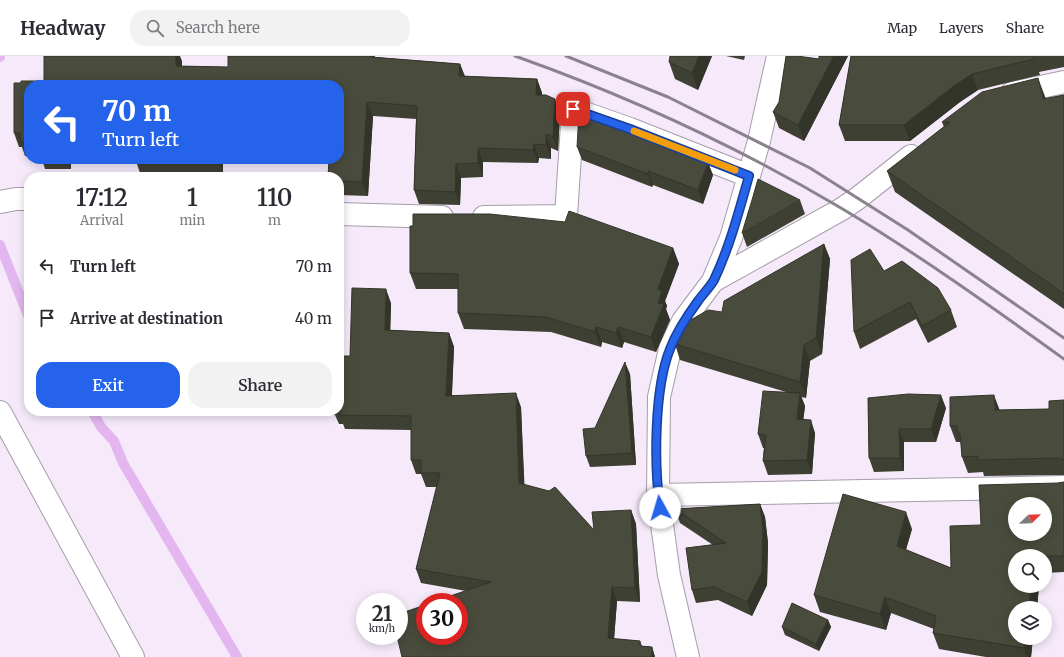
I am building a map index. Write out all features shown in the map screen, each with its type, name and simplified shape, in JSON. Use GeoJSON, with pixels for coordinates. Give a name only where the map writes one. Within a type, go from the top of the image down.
{"type":"FeatureCollection","features":[{"type":"Feature","properties":{"kind":"street"},"geometry":{"type":"LineString","coordinates":[[688,657],[669,575],[658,495],[659,397],[661,381],[670,349],[684,321],[713,281],[731,238],[759,141],[778,56]]}},
{"type":"Feature","properties":{"kind":"street"},"geometry":{"type":"LineString","coordinates":[[992,99],[1064,82]]}},
{"type":"Feature","properties":{"kind":"street"},"geometry":{"type":"LineString","coordinates":[[344,214],[458,218],[566,216],[573,109],[630,129],[749,176]]}},
{"type":"Feature","properties":{"kind":"street"},"geometry":{"type":"LineString","coordinates":[[713,281],[858,198],[924,146]]}},
{"type":"Feature","properties":{"kind":"street"},"geometry":{"type":"LineString","coordinates":[[0,412],[133,657]]}},
{"type":"Feature","properties":{"kind":"street"},"geometry":{"type":"LineString","coordinates":[[658,495],[1064,488]]}},
{"type":"Feature","properties":{"kind":"building"},"geometry":{"type":"Polygon","coordinates":[[[44,56],[176,56],[176,66],[228,67],[228,56],[370,56],[460,64],[459,76],[537,79],[536,95],[546,95],[555,99],[553,137],[546,134],[546,145],[534,144],[533,150],[478,148],[478,163],[456,164],[455,192],[414,190],[417,106],[367,102],[362,182],[344,181],[344,172],[328,172],[329,164],[344,164],[344,80],[44,80],[44,56]]]}},
{"type":"Feature","properties":{"kind":"building"},"geometry":{"type":"Polygon","coordinates":[[[670,56],[699,56],[692,73],[669,62],[670,56]]]}},
{"type":"Feature","properties":{"kind":"building"},"geometry":{"type":"Polygon","coordinates":[[[786,56],[819,59],[819,56],[834,56],[798,125],[773,112],[779,102],[786,56]]]}},
{"type":"Feature","properties":{"kind":"building"},"geometry":{"type":"Polygon","coordinates":[[[851,56],[1033,56],[1034,59],[972,74],[904,125],[839,125],[851,56]]]}},
{"type":"Feature","properties":{"kind":"building"},"geometry":{"type":"Polygon","coordinates":[[[1038,78],[1043,99],[1064,95],[1064,294],[887,171],[950,122],[942,122],[982,92],[1038,78]]]}},
{"type":"Feature","properties":{"kind":"building"},"geometry":{"type":"Polygon","coordinates":[[[21,81],[24,81],[24,142],[20,142],[20,133],[14,133],[14,83],[21,83],[21,81]]]}},
{"type":"Feature","properties":{"kind":"building"},"geometry":{"type":"Polygon","coordinates":[[[579,113],[708,162],[698,190],[648,171],[648,174],[577,147],[579,113]]]}},
{"type":"Feature","properties":{"kind":"building"},"geometry":{"type":"Polygon","coordinates":[[[758,179],[800,200],[742,233],[752,200],[758,179]]]}},
{"type":"Feature","properties":{"kind":"building"},"geometry":{"type":"Polygon","coordinates":[[[569,211],[673,248],[658,289],[662,291],[658,303],[664,304],[651,337],[618,327],[616,333],[596,327],[595,332],[546,317],[458,313],[458,274],[410,273],[410,226],[413,226],[413,214],[490,214],[565,222],[569,211]]]}},
{"type":"Feature","properties":{"kind":"building"},"geometry":{"type":"Polygon","coordinates":[[[824,244],[816,338],[804,345],[800,382],[675,344],[682,325],[708,310],[722,312],[724,301],[824,244]]]}},
{"type":"Feature","properties":{"kind":"building"},"geometry":{"type":"Polygon","coordinates":[[[870,249],[884,271],[902,261],[938,288],[951,310],[922,326],[910,302],[854,332],[851,260],[870,249]]]}},
{"type":"Feature","properties":{"kind":"building"},"geometry":{"type":"Polygon","coordinates":[[[352,288],[386,289],[385,330],[449,333],[446,396],[516,393],[519,483],[549,491],[555,487],[594,530],[592,512],[631,510],[635,588],[612,587],[608,638],[640,641],[640,646],[652,647],[652,657],[402,657],[399,645],[408,645],[408,611],[416,608],[416,645],[468,645],[468,593],[459,593],[491,582],[416,569],[440,473],[421,473],[421,460],[411,460],[411,416],[344,415],[344,356],[350,356],[352,288]]]}},
{"type":"Feature","properties":{"kind":"building"},"geometry":{"type":"Polygon","coordinates":[[[625,362],[632,453],[586,456],[583,429],[595,428],[625,362]]]}},
{"type":"Feature","properties":{"kind":"building"},"geometry":{"type":"Polygon","coordinates":[[[763,391],[800,393],[797,419],[811,420],[807,460],[763,461],[766,435],[758,434],[763,391]]]}},
{"type":"Feature","properties":{"kind":"building"},"geometry":{"type":"Polygon","coordinates":[[[908,394],[941,395],[931,429],[899,429],[900,458],[869,458],[868,398],[908,394]]]}},
{"type":"Feature","properties":{"kind":"building"},"geometry":{"type":"Polygon","coordinates":[[[994,395],[995,410],[1049,409],[1049,401],[1064,400],[1064,460],[1058,458],[978,460],[978,456],[962,457],[960,433],[958,433],[957,426],[950,426],[950,397],[994,395]]]}},
{"type":"Feature","properties":{"kind":"building"},"geometry":{"type":"Polygon","coordinates":[[[1064,482],[1064,556],[1052,556],[1052,549],[1008,549],[1008,593],[1030,593],[1030,601],[1008,601],[1008,645],[1024,645],[1024,648],[933,633],[936,616],[885,597],[880,614],[814,595],[843,494],[906,512],[897,546],[951,568],[950,526],[981,525],[979,485],[1064,482]]]}},
{"type":"Feature","properties":{"kind":"building"},"geometry":{"type":"Polygon","coordinates":[[[760,504],[763,529],[762,572],[747,602],[714,587],[692,590],[686,548],[726,543],[675,509],[760,504]]]}},
{"type":"Feature","properties":{"kind":"building"},"geometry":{"type":"Polygon","coordinates":[[[792,603],[828,620],[816,644],[782,627],[792,603]]]}},
{"type":"Feature","properties":{"kind":"waterway"},"geometry":{"type":"LineString","coordinates":[[0,245],[24,305]]}},
{"type":"Feature","properties":{"kind":"waterway"},"geometry":{"type":"LineString","coordinates":[[95,416],[101,427],[114,441],[123,463],[237,657]]}},
{"type":"Feature","properties":{"kind":"railway"},"geometry":{"type":"LineString","coordinates":[[515,56],[599,88],[682,124],[802,186],[841,208],[926,262],[1064,359]]}},
{"type":"Feature","properties":{"kind":"railway"},"geometry":{"type":"LineString","coordinates":[[566,56],[668,97],[810,168],[908,230],[1064,338]]}},
{"type":"Feature","properties":{"kind":"slow traffic"},"geometry":{"type":"LineString","coordinates":[[634,131],[735,170]]}},
{"type":"Feature","properties":{"kind":"route"},"geometry":{"type":"LineString","coordinates":[[573,109],[630,129],[749,176],[731,238],[713,281],[684,321],[670,349],[661,381],[657,455],[658,495],[660,508]]}}]}
